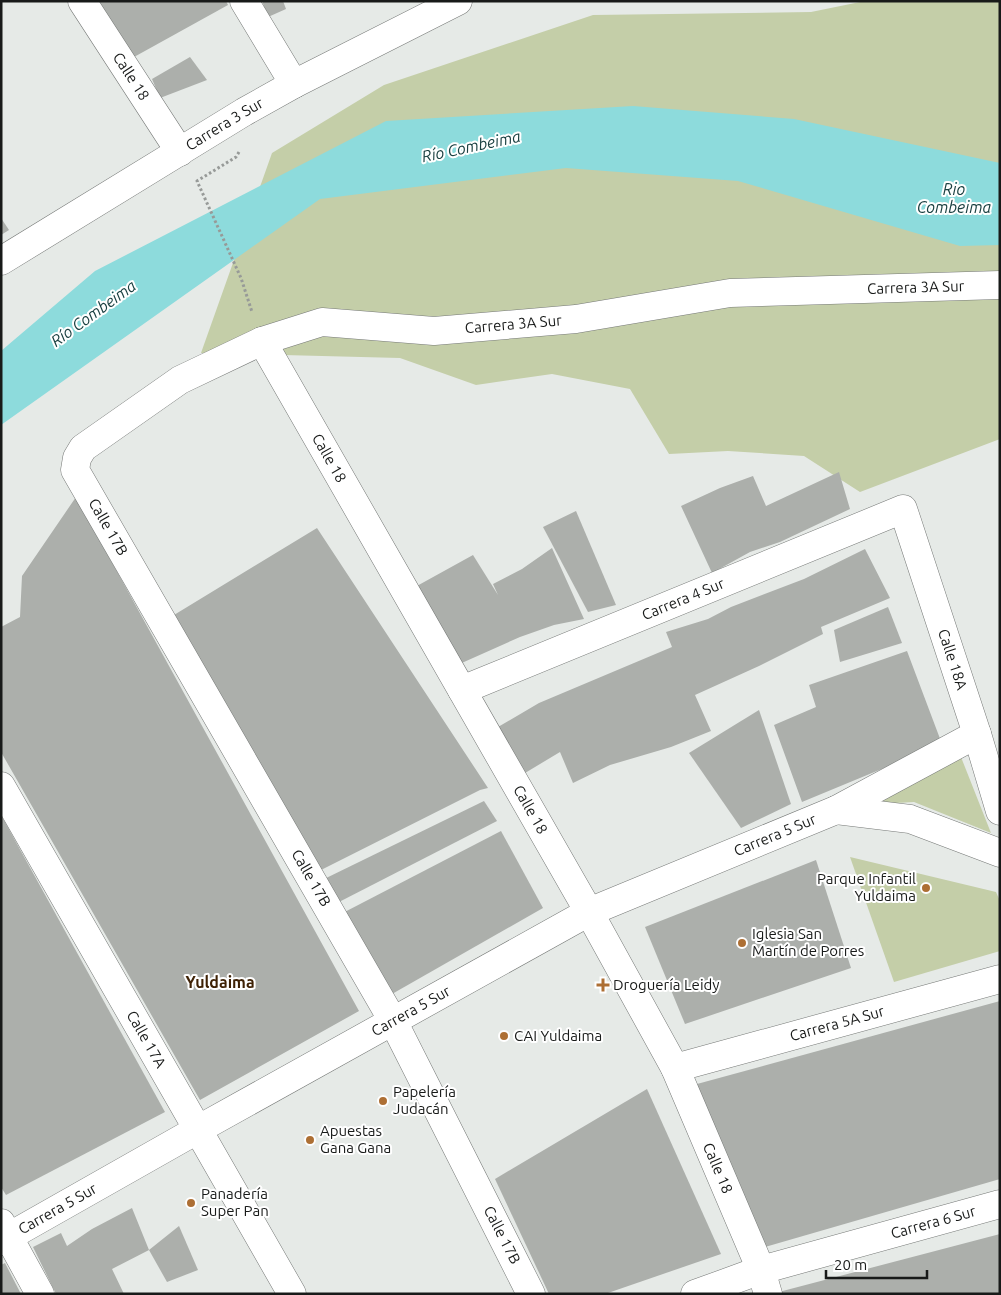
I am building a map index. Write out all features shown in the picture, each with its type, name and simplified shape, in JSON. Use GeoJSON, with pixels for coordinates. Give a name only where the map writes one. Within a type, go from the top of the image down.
{"type":"FeatureCollection","features":[{"type":"Feature","properties":{"kind":"street","name":"Calle 18"},"geometry":{"type":"LineString","coordinates":[[82,1],[180,152]]}},
{"type":"Feature","properties":{"kind":"street"},"geometry":{"type":"LineString","coordinates":[[244,1],[294,84]]}},
{"type":"Feature","properties":{"kind":"street","name":"Carrera 3 Sur"},"geometry":{"type":"LineString","coordinates":[[1,261],[244,112],[294,84],[458,1]]}},
{"type":"Feature","properties":{"kind":"street","name":"Carrera 3A Sur"},"geometry":{"type":"LineString","coordinates":[[76,470],[77,458],[83,448],[180,380],[262,342],[322,322],[434,331],[576,320],[730,293],[1000,285]]}},
{"type":"Feature","properties":{"kind":"street","name":"Calle 18"},"geometry":{"type":"LineString","coordinates":[[262,342],[589,912],[675,1068],[764,1282]]}},
{"type":"Feature","properties":{"kind":"street","name":"Calle 17B"},"geometry":{"type":"LineString","coordinates":[[76,470],[393,1021],[531,1294]]}},
{"type":"Feature","properties":{"kind":"street","name":"Carrera 4 Sur"},"geometry":{"type":"LineString","coordinates":[[462,690],[903,509]]}},
{"type":"Feature","properties":{"kind":"street","name":"Calle 18A"},"geometry":{"type":"LineString","coordinates":[[903,509],[977,734],[1000,811]]}},
{"type":"Feature","properties":{"kind":"street","name":"Carrera 5 Sur"},"geometry":{"type":"LineString","coordinates":[[4,1234],[197,1130],[589,912],[836,810],[977,734]]}},
{"type":"Feature","properties":{"kind":"street","name":"Calle 17A"},"geometry":{"type":"LineString","coordinates":[[1,786],[292,1294]]}},
{"type":"Feature","properties":{"kind":"street","name":"Carrera 5 Sur"},"geometry":{"type":"LineString","coordinates":[[836,810],[910,819],[1000,853]]}},
{"type":"Feature","properties":{"kind":"street","name":"Carrera 5A Sur"},"geometry":{"type":"LineString","coordinates":[[675,1068],[1000,979]]}},
{"type":"Feature","properties":{"kind":"street","name":"Carrera 6 Sur"},"geometry":{"type":"LineString","coordinates":[[695,1294],[764,1282],[1000,1204]]}},
{"type":"Feature","properties":{"kind":"street"},"geometry":{"type":"LineString","coordinates":[[4,1234],[40,1294]]}},
{"type":"Feature","properties":{"kind":"path"},"geometry":{"type":"LineString","coordinates":[[197,181],[241,278]]}},
{"type":"Feature","properties":{"kind":"green space"},"geometry":{"type":"Polygon","coordinates":[[[865,1],[1000,1],[1000,439],[860,492],[804,456],[728,451],[669,454],[630,389],[552,374],[476,385],[400,358],[201,353],[272,153],[384,85],[593,15],[811,12],[865,1]]]}},
{"type":"Feature","properties":{"kind":"green space"},"geometry":{"type":"Polygon","coordinates":[[[959,752],[991,833],[914,802],[858,805],[959,752]]]}},
{"type":"Feature","properties":{"kind":"green space"},"geometry":{"type":"Polygon","coordinates":[[[850,857],[996,892],[1000,901],[1000,951],[894,982],[850,857]]]}},
{"type":"Feature","properties":{"kind":"water","name":"Rio Combeima"},"geometry":{"type":"Polygon","coordinates":[[[633,106],[794,119],[1000,163],[1000,245],[960,246],[738,181],[566,168],[320,199],[1,425],[1,351],[95,271],[386,121],[633,106]]]}},
{"type":"Feature","properties":{"kind":"building"},"geometry":{"type":"Polygon","coordinates":[[[92,1],[226,1],[228,5],[125,62],[92,1]]]}},
{"type":"Feature","properties":{"kind":"building"},"geometry":{"type":"Polygon","coordinates":[[[262,1],[283,1],[286,9],[268,17],[262,1]]]}},
{"type":"Feature","properties":{"kind":"building"},"geometry":{"type":"Polygon","coordinates":[[[190,57],[207,80],[160,98],[152,79],[190,57]]]}},
{"type":"Feature","properties":{"kind":"building"},"geometry":{"type":"Polygon","coordinates":[[[1,218],[9,230],[1,235],[1,218]]]}},
{"type":"Feature","properties":{"kind":"building"},"geometry":{"type":"Polygon","coordinates":[[[839,472],[850,509],[780,542],[750,552],[712,573],[681,506],[720,488],[753,476],[766,506],[839,472]]]}},
{"type":"Feature","properties":{"kind":"building"},"geometry":{"type":"Polygon","coordinates":[[[76,497],[359,1011],[200,1100],[1,752],[1,627],[20,617],[22,576],[76,497]]]}},
{"type":"Feature","properties":{"kind":"building"},"geometry":{"type":"Polygon","coordinates":[[[576,511],[616,605],[588,612],[543,527],[576,511]]]}},
{"type":"Feature","properties":{"kind":"building"},"geometry":{"type":"Polygon","coordinates":[[[317,528],[488,788],[480,790],[321,870],[174,615],[317,528]]]}},
{"type":"Feature","properties":{"kind":"building"},"geometry":{"type":"Polygon","coordinates":[[[552,548],[584,619],[554,625],[520,637],[455,666],[406,592],[473,555],[498,595],[493,584],[522,569],[552,548]]]}},
{"type":"Feature","properties":{"kind":"building"},"geometry":{"type":"Polygon","coordinates":[[[865,549],[890,598],[821,627],[823,634],[695,695],[711,731],[671,747],[610,765],[573,783],[560,752],[505,785],[486,734],[539,703],[672,647],[666,632],[708,619],[731,607],[804,579],[865,549]]]}},
{"type":"Feature","properties":{"kind":"building"},"geometry":{"type":"Polygon","coordinates":[[[888,607],[902,643],[840,662],[834,630],[888,607]]]}},
{"type":"Feature","properties":{"kind":"building"},"geometry":{"type":"Polygon","coordinates":[[[907,651],[942,744],[802,802],[774,725],[816,707],[809,685],[907,651]]]}},
{"type":"Feature","properties":{"kind":"building"},"geometry":{"type":"Polygon","coordinates":[[[759,710],[791,804],[741,828],[689,753],[759,710]]]}},
{"type":"Feature","properties":{"kind":"building"},"geometry":{"type":"Polygon","coordinates":[[[484,801],[497,821],[339,902],[318,882],[484,801]]]}},
{"type":"Feature","properties":{"kind":"building"},"geometry":{"type":"Polygon","coordinates":[[[1,815],[165,1112],[6,1195],[1,1187],[1,815]]]}},
{"type":"Feature","properties":{"kind":"building"},"geometry":{"type":"Polygon","coordinates":[[[501,831],[543,908],[392,994],[335,917],[501,831]]]}},
{"type":"Feature","properties":{"kind":"building"},"geometry":{"type":"Polygon","coordinates":[[[816,860],[851,968],[685,1024],[645,927],[816,860]]]}},
{"type":"Feature","properties":{"kind":"building"},"geometry":{"type":"Polygon","coordinates":[[[1000,1001],[1000,1179],[765,1247],[686,1087],[1000,1001]]]}},
{"type":"Feature","properties":{"kind":"building"},"geometry":{"type":"Polygon","coordinates":[[[647,1089],[721,1254],[605,1294],[549,1294],[495,1179],[647,1089]]]}},
{"type":"Feature","properties":{"kind":"building"},"geometry":{"type":"Polygon","coordinates":[[[132,1208],[149,1250],[112,1269],[124,1294],[56,1294],[33,1247],[61,1233],[67,1246],[92,1229],[132,1208]]]}},
{"type":"Feature","properties":{"kind":"building"},"geometry":{"type":"Polygon","coordinates":[[[179,1226],[198,1270],[167,1282],[149,1250],[179,1226]]]}},
{"type":"Feature","properties":{"kind":"building"},"geometry":{"type":"Polygon","coordinates":[[[1000,1234],[1000,1294],[775,1294],[775,1293],[1000,1234]]]}},
{"type":"Feature","properties":{"kind":"building"},"geometry":{"type":"Polygon","coordinates":[[[5,1263],[21,1294],[1,1294],[1,1265],[5,1263]]]}},
{"type":"Feature","properties":{"kind":"place","name":"Parque Infantil Yuldaima"},"geometry":{"type":"Point","coordinates":[926,888]}},
{"type":"Feature","properties":{"kind":"place","name":"Iglesia San Martín de Porres"},"geometry":{"type":"Point","coordinates":[742,943]}},
{"type":"Feature","properties":{"kind":"place","name":"Droguería Leidy"},"geometry":{"type":"Point","coordinates":[603,985]}},
{"type":"Feature","properties":{"kind":"place","name":"CAI Yuldaima"},"geometry":{"type":"Point","coordinates":[504,1036]}},
{"type":"Feature","properties":{"kind":"place","name":"Papelería Judacán"},"geometry":{"type":"Point","coordinates":[383,1101]}},
{"type":"Feature","properties":{"kind":"place","name":"Apuestas Gana Gana"},"geometry":{"type":"Point","coordinates":[310,1140]}},
{"type":"Feature","properties":{"kind":"place","name":"Panadería Super Pan"},"geometry":{"type":"Point","coordinates":[191,1203]}},
{"type":"Feature","properties":{"kind":"district","name":"Yuldaima"},"geometry":{"type":"Point","coordinates":[220,982]}},
{"type":"Feature","properties":{"kind":"water label","name":"Río Combeima"},"geometry":{"type":"Point","coordinates":[471,146]}},
{"type":"Feature","properties":{"kind":"water label","name":"Río Combeima"},"geometry":{"type":"Point","coordinates":[93,313]}}]}
